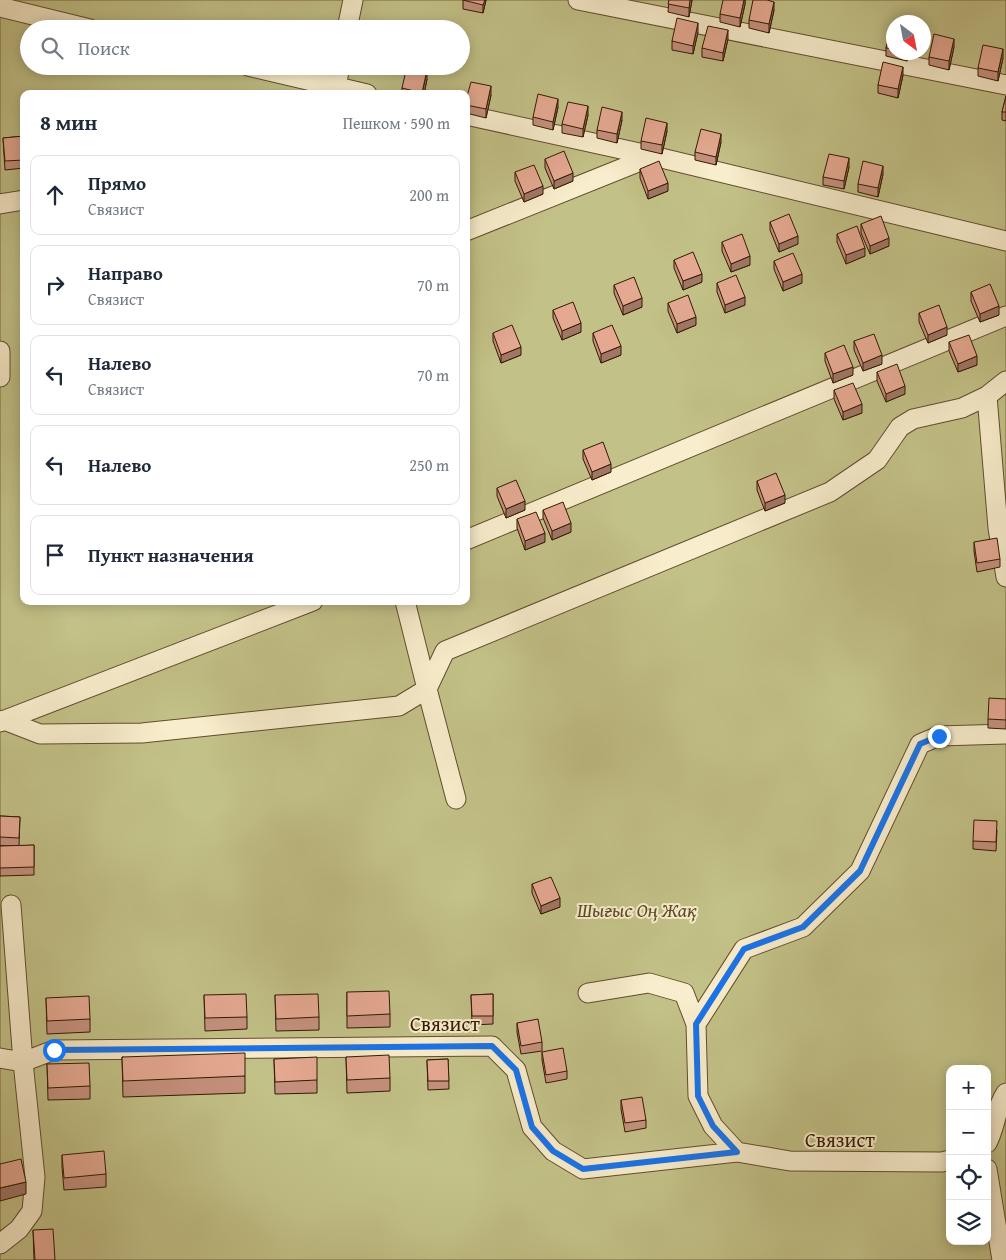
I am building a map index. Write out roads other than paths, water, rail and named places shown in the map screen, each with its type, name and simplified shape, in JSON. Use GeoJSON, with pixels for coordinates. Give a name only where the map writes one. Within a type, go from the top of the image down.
{"type":"FeatureCollection","features":[{"type":"Feature","properties":{"kind":"street"},"geometry":{"type":"LineString","coordinates":[[349,20],[353,0]]}},
{"type":"Feature","properties":{"kind":"street"},"geometry":{"type":"LineString","coordinates":[[578,0],[1006,85]]}},
{"type":"Feature","properties":{"kind":"street"},"geometry":{"type":"LineString","coordinates":[[2,10],[48,20]]}},
{"type":"Feature","properties":{"kind":"street"},"geometry":{"type":"LineString","coordinates":[[286,75],[349,90]]}},
{"type":"Feature","properties":{"kind":"street"},"geometry":{"type":"LineString","coordinates":[[336,87],[338,75]]}},
{"type":"Feature","properties":{"kind":"street"},"geometry":{"type":"LineString","coordinates":[[470,117],[653,156],[1006,241]]}},
{"type":"Feature","properties":{"kind":"street"},"geometry":{"type":"LineString","coordinates":[[470,229],[653,156]]}},
{"type":"Feature","properties":{"kind":"street"},"geometry":{"type":"LineString","coordinates":[[0,204],[20,201]]}},
{"type":"Feature","properties":{"kind":"street"},"geometry":{"type":"LineString","coordinates":[[470,538],[1006,316]]}},
{"type":"Feature","properties":{"kind":"street"},"geometry":{"type":"LineString","coordinates":[[0,351],[0,377]]}},
{"type":"Feature","properties":{"kind":"street"},"geometry":{"type":"LineString","coordinates":[[2,721],[40,734],[142,733],[399,706],[427,689],[445,651],[830,492],[877,460],[900,427],[913,419],[962,408],[987,396],[1006,380]]}},
{"type":"Feature","properties":{"kind":"street"},"geometry":{"type":"LineString","coordinates":[[987,396],[998,528],[1006,577]]}},
{"type":"Feature","properties":{"kind":"street"},"geometry":{"type":"LineString","coordinates":[[2,721],[303,605]]}},
{"type":"Feature","properties":{"kind":"street"},"geometry":{"type":"LineString","coordinates":[[406,605],[456,799]]}},
{"type":"Feature","properties":{"kind":"street"},"geometry":{"type":"LineString","coordinates":[[696,1024],[744,949],[803,927],[860,871],[920,744],[939,736],[1006,734]]}},
{"type":"Feature","properties":{"kind":"street"},"geometry":{"type":"LineString","coordinates":[[0,1244],[19,1229],[32,1211],[35,1177],[23,1062],[11,905]]}},
{"type":"Feature","properties":{"kind":"street"},"geometry":{"type":"LineString","coordinates":[[588,993],[649,983],[684,993],[696,1024],[698,1096],[713,1126],[737,1152]]}},
{"type":"Feature","properties":{"kind":"street","name":"Связист"},"geometry":{"type":"LineString","coordinates":[[23,1062],[54,1050],[492,1046],[516,1070],[532,1127],[553,1151],[583,1169],[737,1152],[790,1161],[946,1161]]}},
{"type":"Feature","properties":{"kind":"street"},"geometry":{"type":"LineString","coordinates":[[0,1058],[23,1062]]}},
{"type":"Feature","properties":{"kind":"street"},"geometry":{"type":"LineString","coordinates":[[991,1136],[998,1104],[1006,1093]]}},
{"type":"Feature","properties":{"kind":"street"},"geometry":{"type":"LineString","coordinates":[[991,1190],[1004,1260]]}},
{"type":"Feature","properties":{"kind":"park label","name":"Шығыс Оң Жақ"},"geometry":{"type":"Point","coordinates":[637,909]}}]}
